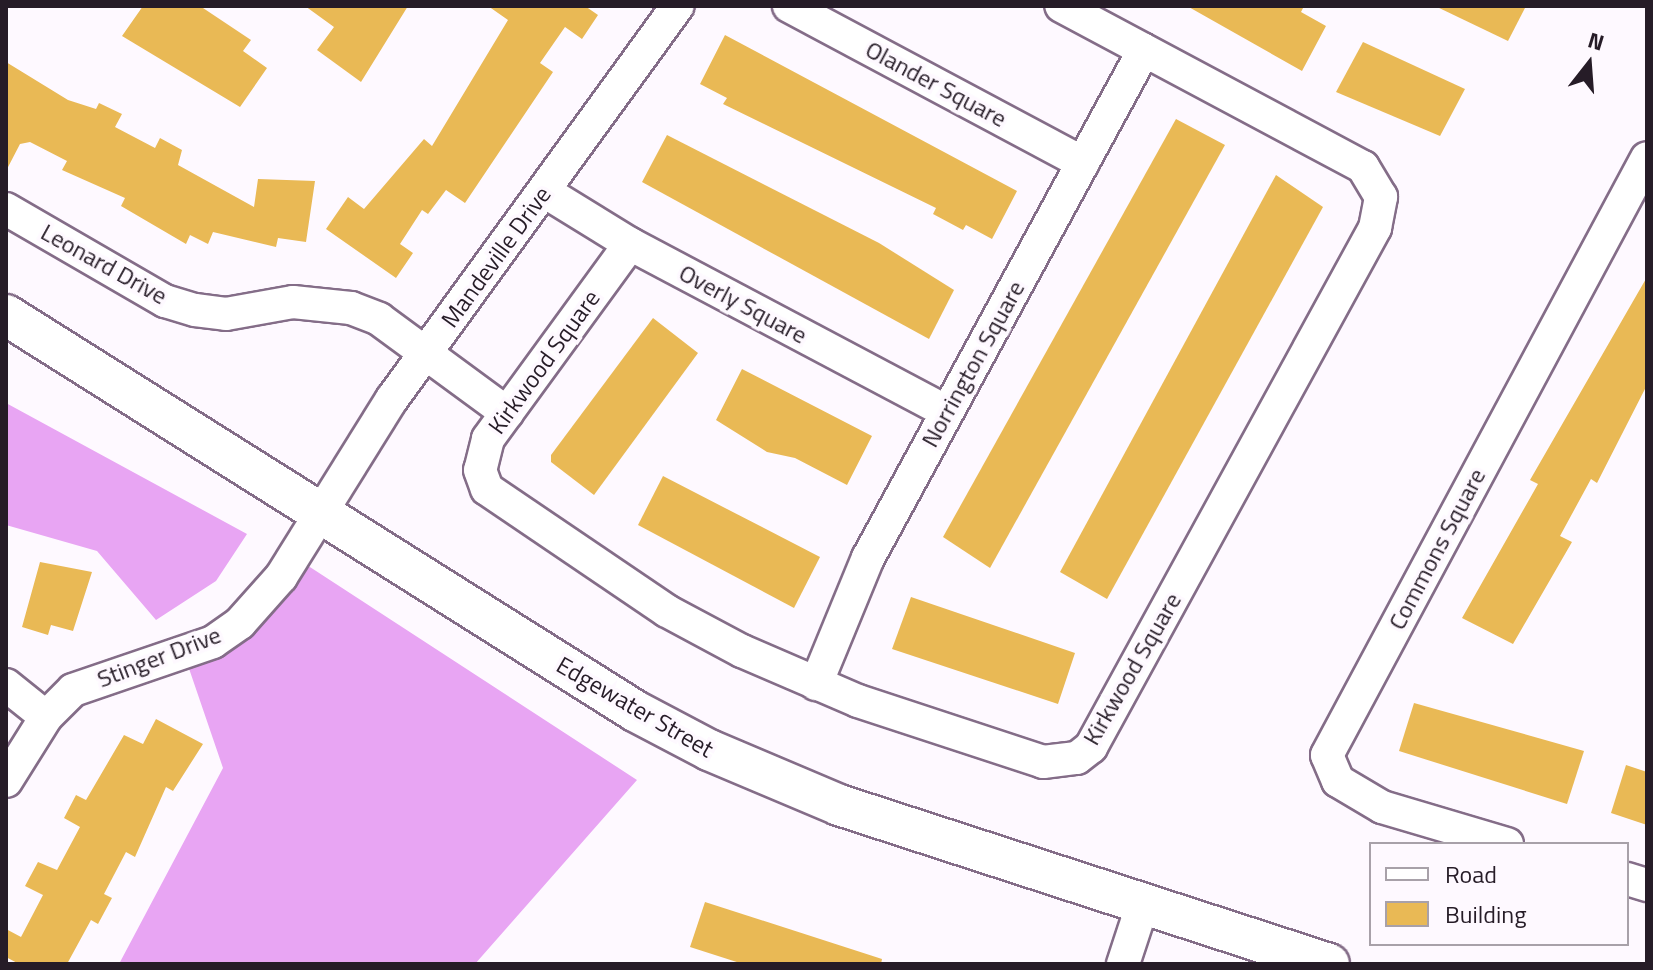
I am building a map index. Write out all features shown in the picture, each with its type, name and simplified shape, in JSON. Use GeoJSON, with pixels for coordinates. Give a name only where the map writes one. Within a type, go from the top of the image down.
{"type":"FeatureCollection","features":[{"type":"Feature","properties":{"kind":"street","name":"Mandeville Drive"},"geometry":{"type":"LineString","coordinates":[[318,510],[426,352],[678,6]]}},
{"type":"Feature","properties":{"kind":"street","name":"Olander Square"},"geometry":{"type":"LineString","coordinates":[[789,6],[1083,163]]}},
{"type":"Feature","properties":{"kind":"street","name":"Kirkwood Square"},"geometry":{"type":"LineString","coordinates":[[630,244],[507,413],[481,461],[487,489],[499,502],[667,611],[816,684],[1043,762],[1077,758],[1091,747],[1375,228],[1381,197],[1363,167],[1061,6]]}},
{"type":"Feature","properties":{"kind":"street","name":"Norrington Square"},"geometry":{"type":"LineString","coordinates":[[816,684],[868,558],[1144,50]]}},
{"type":"Feature","properties":{"kind":"street","name":"Commons Square"},"geometry":{"type":"LineString","coordinates":[[1500,842],[1382,807],[1338,781],[1327,755],[1647,158]]}},
{"type":"Feature","properties":{"kind":"street","name":"Overly Square"},"geometry":{"type":"LineString","coordinates":[[544,191],[630,244],[946,411]]}},
{"type":"Feature","properties":{"kind":"street","name":"Leonard Drive"},"geometry":{"type":"LineString","coordinates":[[6,209],[165,301],[226,314],[293,302],[351,308],[426,352],[507,413]]}},
{"type":"Feature","properties":{"kind":"street","name":"Edgewater Street"},"geometry":{"type":"LineString","coordinates":[[6,315],[635,711],[709,750],[839,805],[1329,964]]}},
{"type":"Feature","properties":{"kind":"street","name":"Stinger Drive"},"geometry":{"type":"LineString","coordinates":[[6,781],[46,717],[73,690],[213,642],[240,623],[281,577],[318,510]]}},
{"type":"Feature","properties":{"kind":"street"},"geometry":{"type":"LineString","coordinates":[[6,685],[46,717]]}},
{"type":"Feature","properties":{"kind":"street"},"geometry":{"type":"LineString","coordinates":[[1123,964],[1143,903]]}},
{"type":"Feature","properties":{"kind":"shaded area"},"geometry":{"type":"Polygon","coordinates":[[[6,403],[247,534],[216,581],[156,620],[97,551],[6,525],[6,403]]]}},
{"type":"Feature","properties":{"kind":"shaded area"},"geometry":{"type":"Polygon","coordinates":[[[293,556],[637,780],[475,964],[119,964],[223,768],[183,651],[293,556]]]}},
{"type":"Feature","properties":{"kind":"building"},"geometry":{"type":"Polygon","coordinates":[[[143,6],[200,6],[251,40],[243,51],[267,68],[240,107],[122,36],[143,6]]]}},
{"type":"Feature","properties":{"kind":"building"},"geometry":{"type":"Polygon","coordinates":[[[305,6],[408,6],[361,82],[317,50],[334,27],[305,6]]]}},
{"type":"Feature","properties":{"kind":"building"},"geometry":{"type":"Polygon","coordinates":[[[488,6],[585,6],[598,15],[582,39],[565,27],[540,63],[553,72],[465,203],[446,190],[428,214],[422,210],[400,244],[413,253],[396,278],[326,229],[348,197],[364,209],[424,139],[432,146],[508,20],[488,6]]]}},
{"type":"Feature","properties":{"kind":"building"},"geometry":{"type":"Polygon","coordinates":[[[1187,6],[1304,6],[1301,12],[1326,26],[1302,71],[1187,6]]]}},
{"type":"Feature","properties":{"kind":"building"},"geometry":{"type":"Polygon","coordinates":[[[1435,6],[1526,6],[1508,41],[1435,6]]]}},
{"type":"Feature","properties":{"kind":"building"},"geometry":{"type":"Polygon","coordinates":[[[725,35],[1017,191],[992,239],[966,225],[963,230],[933,214],[936,208],[723,104],[727,98],[700,84],[725,35]]]}},
{"type":"Feature","properties":{"kind":"building"},"geometry":{"type":"Polygon","coordinates":[[[1363,42],[1465,89],[1440,136],[1336,92],[1363,42]]]}},
{"type":"Feature","properties":{"kind":"building"},"geometry":{"type":"Polygon","coordinates":[[[6,62],[68,100],[96,109],[99,103],[122,114],[115,127],[155,148],[160,138],[182,150],[178,165],[254,207],[258,179],[315,181],[306,242],[278,238],[276,247],[213,232],[208,244],[190,235],[186,244],[121,206],[125,198],[62,170],[67,161],[30,142],[20,144],[6,171],[6,62]]]}},
{"type":"Feature","properties":{"kind":"building"},"geometry":{"type":"Polygon","coordinates":[[[1176,119],[1225,145],[990,568],[943,537],[1176,119]]]}},
{"type":"Feature","properties":{"kind":"building"},"geometry":{"type":"Polygon","coordinates":[[[667,135],[879,243],[954,290],[929,339],[642,182],[667,135]]]}},
{"type":"Feature","properties":{"kind":"building"},"geometry":{"type":"Polygon","coordinates":[[[1276,175],[1323,207],[1107,599],[1060,572],[1276,175]]]}},
{"type":"Feature","properties":{"kind":"building"},"geometry":{"type":"Polygon","coordinates":[[[1647,277],[1647,385],[1597,483],[1591,479],[1560,536],[1572,542],[1513,644],[1462,618],[1538,484],[1530,480],[1647,277]]]}},
{"type":"Feature","properties":{"kind":"building"},"geometry":{"type":"Polygon","coordinates":[[[653,318],[698,353],[594,495],[551,462],[551,455],[653,318]]]}},
{"type":"Feature","properties":{"kind":"building"},"geometry":{"type":"Polygon","coordinates":[[[742,369],[872,436],[847,485],[795,458],[767,452],[716,420],[742,369]]]}},
{"type":"Feature","properties":{"kind":"building"},"geometry":{"type":"Polygon","coordinates":[[[663,476],[820,557],[794,608],[638,525],[663,476]]]}},
{"type":"Feature","properties":{"kind":"building"},"geometry":{"type":"Polygon","coordinates":[[[40,562],[92,572],[73,631],[51,625],[48,635],[22,627],[40,562]]]}},
{"type":"Feature","properties":{"kind":"building"},"geometry":{"type":"Polygon","coordinates":[[[911,597],[1075,653],[1058,704],[892,649],[911,597]]]}},
{"type":"Feature","properties":{"kind":"building"},"geometry":{"type":"Polygon","coordinates":[[[1414,703],[1584,751],[1567,804],[1399,751],[1414,703]]]}},
{"type":"Feature","properties":{"kind":"building"},"geometry":{"type":"Polygon","coordinates":[[[156,719],[203,744],[173,791],[166,787],[135,857],[126,852],[104,894],[112,898],[98,924],[91,920],[67,964],[19,964],[6,957],[6,929],[21,937],[43,895],[25,886],[38,862],[57,870],[80,827],[64,818],[76,795],[86,800],[124,735],[143,744],[156,719]]]}},
{"type":"Feature","properties":{"kind":"building"},"geometry":{"type":"Polygon","coordinates":[[[1626,765],[1647,772],[1647,825],[1611,813],[1626,765]]]}},
{"type":"Feature","properties":{"kind":"building"},"geometry":{"type":"Polygon","coordinates":[[[705,902],[882,959],[881,964],[743,964],[690,947],[705,902]]]}}]}
